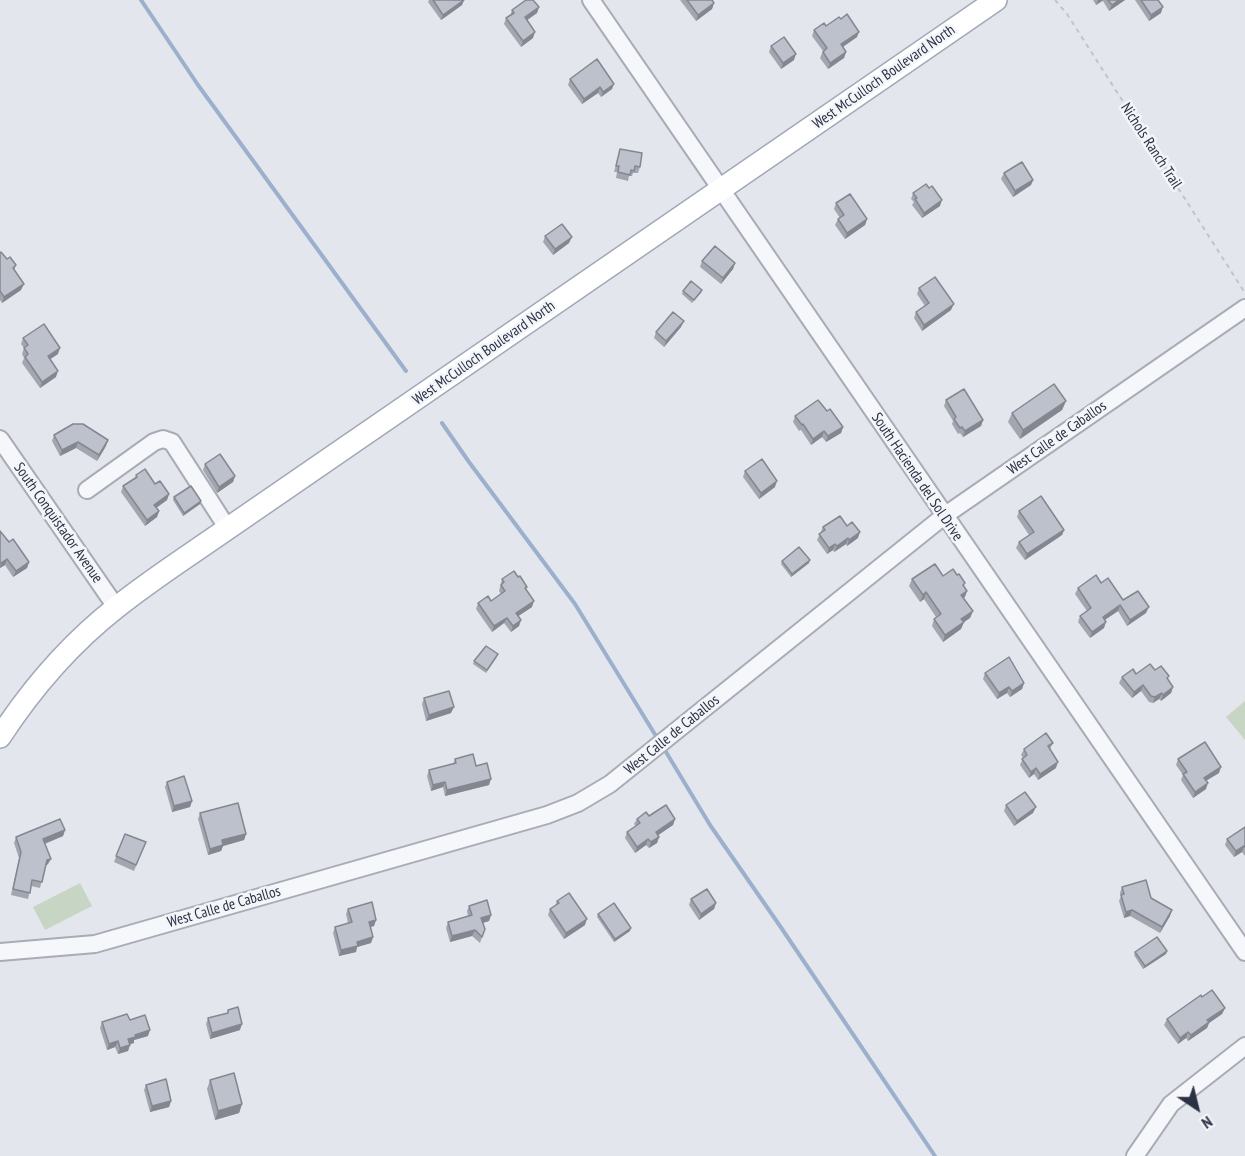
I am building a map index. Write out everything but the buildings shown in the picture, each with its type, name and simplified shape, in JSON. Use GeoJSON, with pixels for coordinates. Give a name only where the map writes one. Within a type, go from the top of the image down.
{"type":"FeatureCollection","features":[{"type":"Feature","properties":{"kind":"main road","name":"West McCulloch Boulevard North"},"geometry":{"type":"LineString","coordinates":[[0,736],[55,664],[116,607],[996,0]]}},
{"type":"Feature","properties":{"kind":"street","name":"South Hacienda del Sol Drive"},"geometry":{"type":"LineString","coordinates":[[591,0],[1245,952]]}},
{"type":"Feature","properties":{"kind":"street","name":"West Calle de Caballos"},"geometry":{"type":"LineString","coordinates":[[0,952],[95,944],[547,815],[578,803],[610,784],[944,516],[1245,308]]}},
{"type":"Feature","properties":{"kind":"street","name":"South Conquistador Avenue"},"geometry":{"type":"LineString","coordinates":[[0,439],[116,607]]}},
{"type":"Feature","properties":{"kind":"street"},"geometry":{"type":"LineString","coordinates":[[87,490],[154,442],[163,439],[172,442],[228,529]]}},
{"type":"Feature","properties":{"kind":"street"},"geometry":{"type":"LineString","coordinates":[[1135,1156],[1171,1104],[1245,1046]]}},
{"type":"Feature","properties":{"kind":"path","name":"Nichols Ranch Trail"},"geometry":{"type":"LineString","coordinates":[[1055,0],[1067,14],[1245,293]]}},
{"type":"Feature","properties":{"kind":"green space"},"geometry":{"type":"Polygon","coordinates":[[[1245,701],[1245,740],[1226,717],[1245,701]]]}},
{"type":"Feature","properties":{"kind":"green space"},"geometry":{"type":"Polygon","coordinates":[[[80,883],[92,906],[45,930],[33,907],[80,883]]]}},
{"type":"Feature","properties":{"kind":"waterway"},"geometry":{"type":"LineString","coordinates":[[141,0],[198,85],[406,371]]}},
{"type":"Feature","properties":{"kind":"waterway"},"geometry":{"type":"LineString","coordinates":[[442,423],[575,604],[659,741]]}},
{"type":"Feature","properties":{"kind":"waterway"},"geometry":{"type":"LineString","coordinates":[[663,747],[710,825],[935,1156]]}}]}
